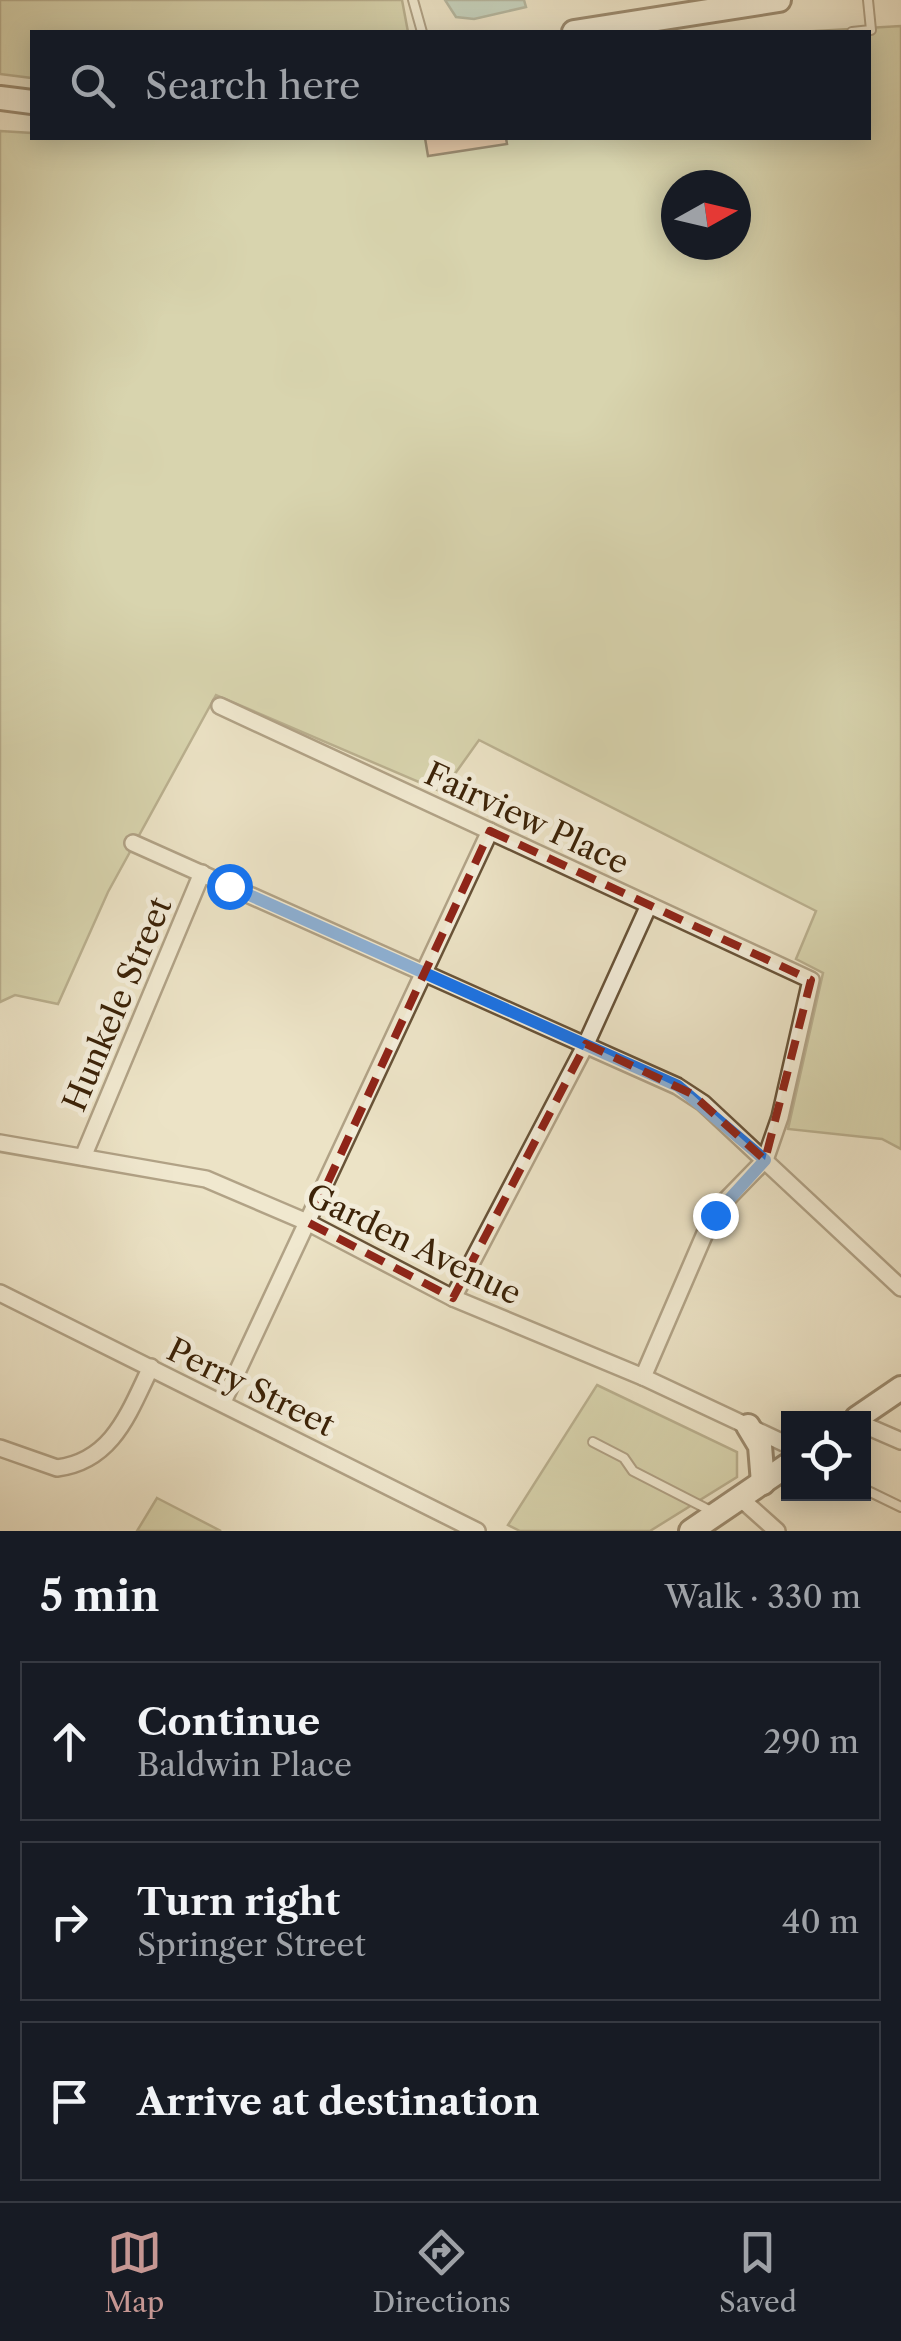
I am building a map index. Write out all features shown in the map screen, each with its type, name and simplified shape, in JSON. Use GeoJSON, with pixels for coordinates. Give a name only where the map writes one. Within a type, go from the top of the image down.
{"type":"FeatureCollection","features":[{"type":"Feature","properties":{"kind":"street"},"geometry":{"type":"LineString","coordinates":[[586,30],[764,1]]}},
{"type":"Feature","properties":{"kind":"street"},"geometry":{"type":"LineString","coordinates":[[0,98],[30,102]]}},
{"type":"Feature","properties":{"kind":"street","name":"Fairview Place"},"geometry":{"type":"LineString","coordinates":[[220,706],[811,980],[780,1117],[765,1160]]}},
{"type":"Feature","properties":{"kind":"street"},"geometry":{"type":"LineString","coordinates":[[222,1402],[310,1223],[490,831]]}},
{"type":"Feature","properties":{"kind":"street"},"geometry":{"type":"LineString","coordinates":[[132,843],[426,971],[692,1094],[901,1288]]}},
{"type":"Feature","properties":{"kind":"street","name":"Hunkele Street"},"geometry":{"type":"LineString","coordinates":[[82,1157],[202,873]]}},
{"type":"Feature","properties":{"kind":"street"},"geometry":{"type":"LineString","coordinates":[[454,1298],[586,1044],[649,905]]}},
{"type":"Feature","properties":{"kind":"street","name":"Garden Avenue"},"geometry":{"type":"LineString","coordinates":[[0,1143],[206,1180],[310,1223],[454,1298],[644,1377],[781,1442]]}},
{"type":"Feature","properties":{"kind":"street"},"geometry":{"type":"LineString","coordinates":[[644,1377],[706,1231],[726,1200],[765,1160]]}},
{"type":"Feature","properties":{"kind":"street","name":"Perry Street"},"geometry":{"type":"LineString","coordinates":[[0,1293],[478,1531]]}},
{"type":"Feature","properties":{"kind":"street"},"geometry":{"type":"LineString","coordinates":[[0,1448],[57,1468],[101,1450],[118,1434],[151,1367]]}},
{"type":"Feature","properties":{"kind":"street"},"geometry":{"type":"LineString","coordinates":[[868,1411],[901,1388]]}},
{"type":"Feature","properties":{"kind":"street"},"geometry":{"type":"LineString","coordinates":[[748,1426],[760,1446],[763,1482]]}},
{"type":"Feature","properties":{"kind":"street"},"geometry":{"type":"LineString","coordinates":[[871,1428],[901,1441]]}},
{"type":"Feature","properties":{"kind":"street"},"geometry":{"type":"LineString","coordinates":[[691,1531],[781,1470]]}},
{"type":"Feature","properties":{"kind":"street"},"geometry":{"type":"LineString","coordinates":[[740,1498],[777,1531]]}},
{"type":"Feature","properties":{"kind":"lane"},"geometry":{"type":"LineString","coordinates":[[413,0],[421,30]]}},
{"type":"Feature","properties":{"kind":"lane"},"geometry":{"type":"LineString","coordinates":[[868,0],[871,30]]}},
{"type":"Feature","properties":{"kind":"lane"},"geometry":{"type":"LineString","coordinates":[[593,1442],[624,1458],[633,1471],[706,1505],[716,1514]]}},
{"type":"Feature","properties":{"kind":"lane"},"geometry":{"type":"LineString","coordinates":[[871,1492],[901,1507]]}},
{"type":"Feature","properties":{"kind":"highlighted area"},"geometry":{"type":"Polygon","coordinates":[[[490,831],[811,980],[765,1160],[692,1094],[586,1044],[453,1298],[309,1223],[490,831]]]}},
{"type":"Feature","properties":{"kind":"green space"},"geometry":{"type":"Polygon","coordinates":[[[0,0],[402,0],[408,30],[30,30],[30,78],[0,74],[0,0]]]}},
{"type":"Feature","properties":{"kind":"green space"},"geometry":{"type":"Polygon","coordinates":[[[901,26],[901,1149],[882,1139],[788,1129],[823,973],[796,959],[816,911],[479,740],[442,792],[216,695],[108,892],[58,1004],[15,995],[0,1002],[0,131],[30,133],[30,140],[871,140],[871,30],[833,30],[901,26]]]}},
{"type":"Feature","properties":{"kind":"green space"},"geometry":{"type":"Polygon","coordinates":[[[597,1385],[737,1452],[737,1477],[650,1531],[520,1531],[508,1525],[597,1385]]]}},
{"type":"Feature","properties":{"kind":"green space"},"geometry":{"type":"Polygon","coordinates":[[[157,1498],[221,1531],[137,1531],[157,1498]]]}},
{"type":"Feature","properties":{"kind":"water"},"geometry":{"type":"Polygon","coordinates":[[[445,0],[524,0],[526,7],[474,19],[456,17],[445,0]]]}},
{"type":"Feature","properties":{"kind":"building"},"geometry":{"type":"Polygon","coordinates":[[[425,140],[506,140],[507,144],[428,156],[425,140]]]}},
{"type":"Feature","properties":{"kind":"route"},"geometry":{"type":"LineString","coordinates":[[229,886],[426,971],[692,1094],[765,1160],[715,1215]]}}]}
